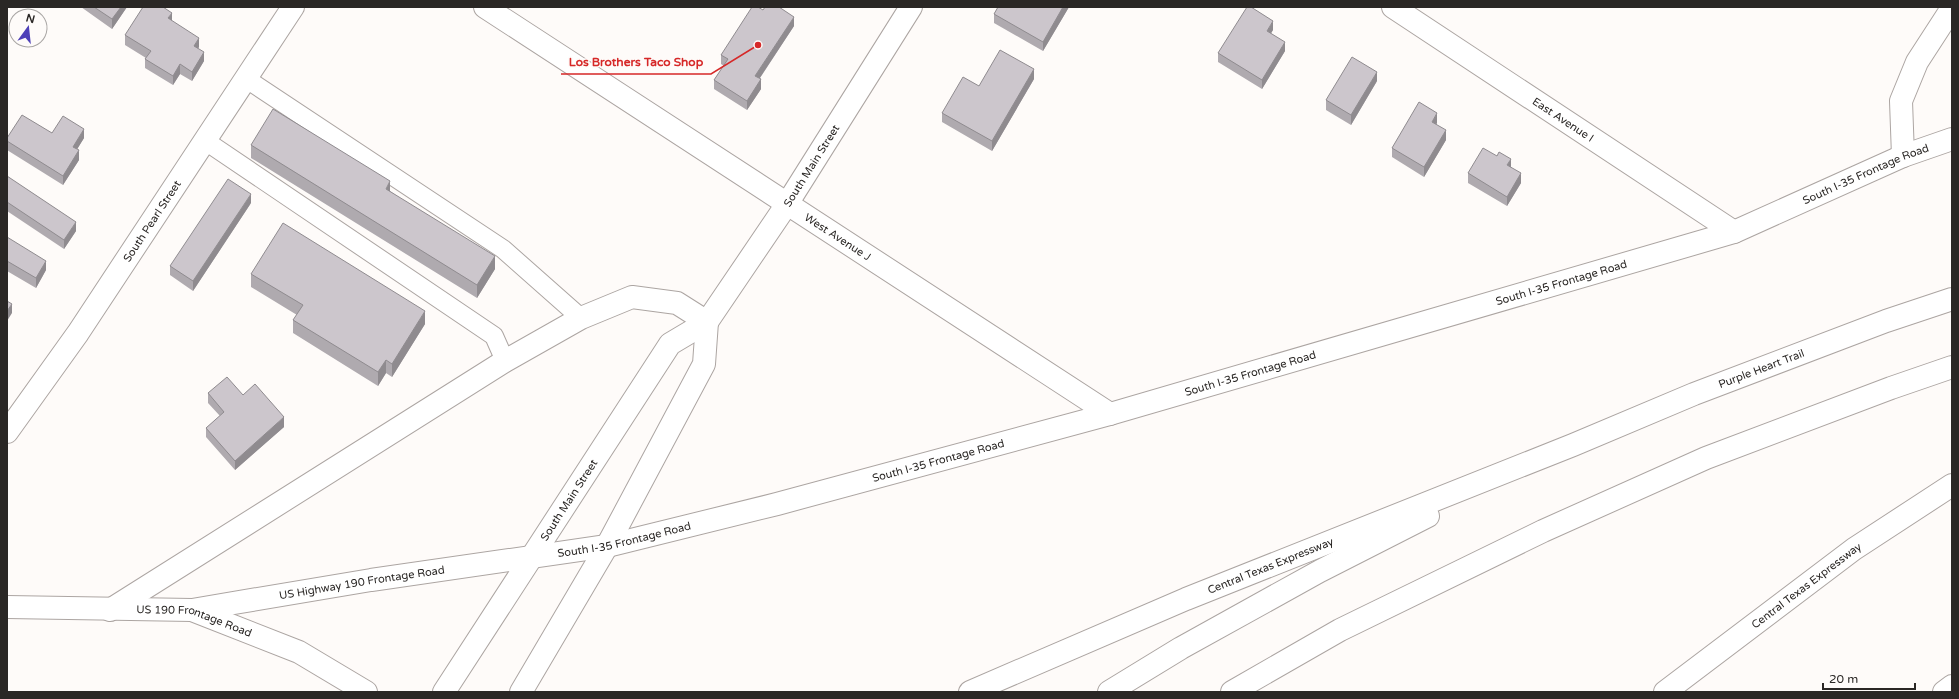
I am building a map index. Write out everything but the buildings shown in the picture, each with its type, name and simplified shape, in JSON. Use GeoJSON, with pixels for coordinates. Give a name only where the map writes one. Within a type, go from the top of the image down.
{"type":"FeatureCollection","features":[{"type":"Feature","properties":{"kind":"main road","name":"South Pearl Street"},"geometry":{"type":"LineString","coordinates":[[7,432],[78,333],[293,7]]}},
{"type":"Feature","properties":{"kind":"main road","name":"West Avenue J"},"geometry":{"type":"LineString","coordinates":[[485,7],[1110,414]]}},
{"type":"Feature","properties":{"kind":"main road","name":"South Main Street"},"geometry":{"type":"LineString","coordinates":[[444,692],[670,344],[707,322],[787,204],[911,7]]}},
{"type":"Feature","properties":{"kind":"main road","name":"East Avenue I"},"geometry":{"type":"LineString","coordinates":[[1393,7],[1734,232]]}},
{"type":"Feature","properties":{"kind":"main road"},"geometry":{"type":"LineString","coordinates":[[1903,156],[1901,101],[1917,62],[1952,8]]}},
{"type":"Feature","properties":{"kind":"main road","name":"South I-35 Frontage Road"},"geometry":{"type":"LineString","coordinates":[[532,557],[607,546],[777,504],[1110,414],[1734,232],[1903,156],[1952,139]]}},
{"type":"Feature","properties":{"kind":"main road"},"geometry":{"type":"LineString","coordinates":[[110,610],[505,361],[581,318],[632,297],[677,303],[707,322],[704,364],[607,546],[521,692]]}},
{"type":"Feature","properties":{"kind":"main road","name":"Purple Heart Trail"},"geometry":{"type":"LineString","coordinates":[[1573,445],[1694,394],[1886,321],[1952,299]]}},
{"type":"Feature","properties":{"kind":"main road"},"geometry":{"type":"LineString","coordinates":[[1232,692],[1340,630],[1543,531],[1706,458],[1891,388],[1952,367]]}},
{"type":"Feature","properties":{"kind":"main road"},"geometry":{"type":"LineString","coordinates":[[1109,692],[1181,648],[1320,570],[1573,445]]}},
{"type":"Feature","properties":{"kind":"main road","name":"Central Texas Expressway"},"geometry":{"type":"LineString","coordinates":[[970,692],[1186,599],[1573,445]]}},
{"type":"Feature","properties":{"kind":"main road","name":"Central Texas Expressway"},"geometry":{"type":"LineString","coordinates":[[1665,692],[1854,549],[1952,485]]}},
{"type":"Feature","properties":{"kind":"main road","name":"US Highway 190 Frontage Road"},"geometry":{"type":"LineString","coordinates":[[192,610],[371,580],[532,557]]}},
{"type":"Feature","properties":{"kind":"main road","name":"US 190 Frontage Road"},"geometry":{"type":"LineString","coordinates":[[7,607],[110,610],[192,610],[299,652],[366,692]]}},
{"type":"Feature","properties":{"kind":"main road"},"geometry":{"type":"LineString","coordinates":[[1944,692],[1952,686]]}},
{"type":"Feature","properties":{"kind":"lane"},"geometry":{"type":"LineString","coordinates":[[245,78],[503,249],[581,318]]}},
{"type":"Feature","properties":{"kind":"lane"},"geometry":{"type":"LineString","coordinates":[[204,140],[494,336],[505,361]]}},
{"type":"Feature","properties":{"kind":"place","name":"Los Brothers Taco Shop"},"geometry":{"type":"Point","coordinates":[758,45]}}]}
